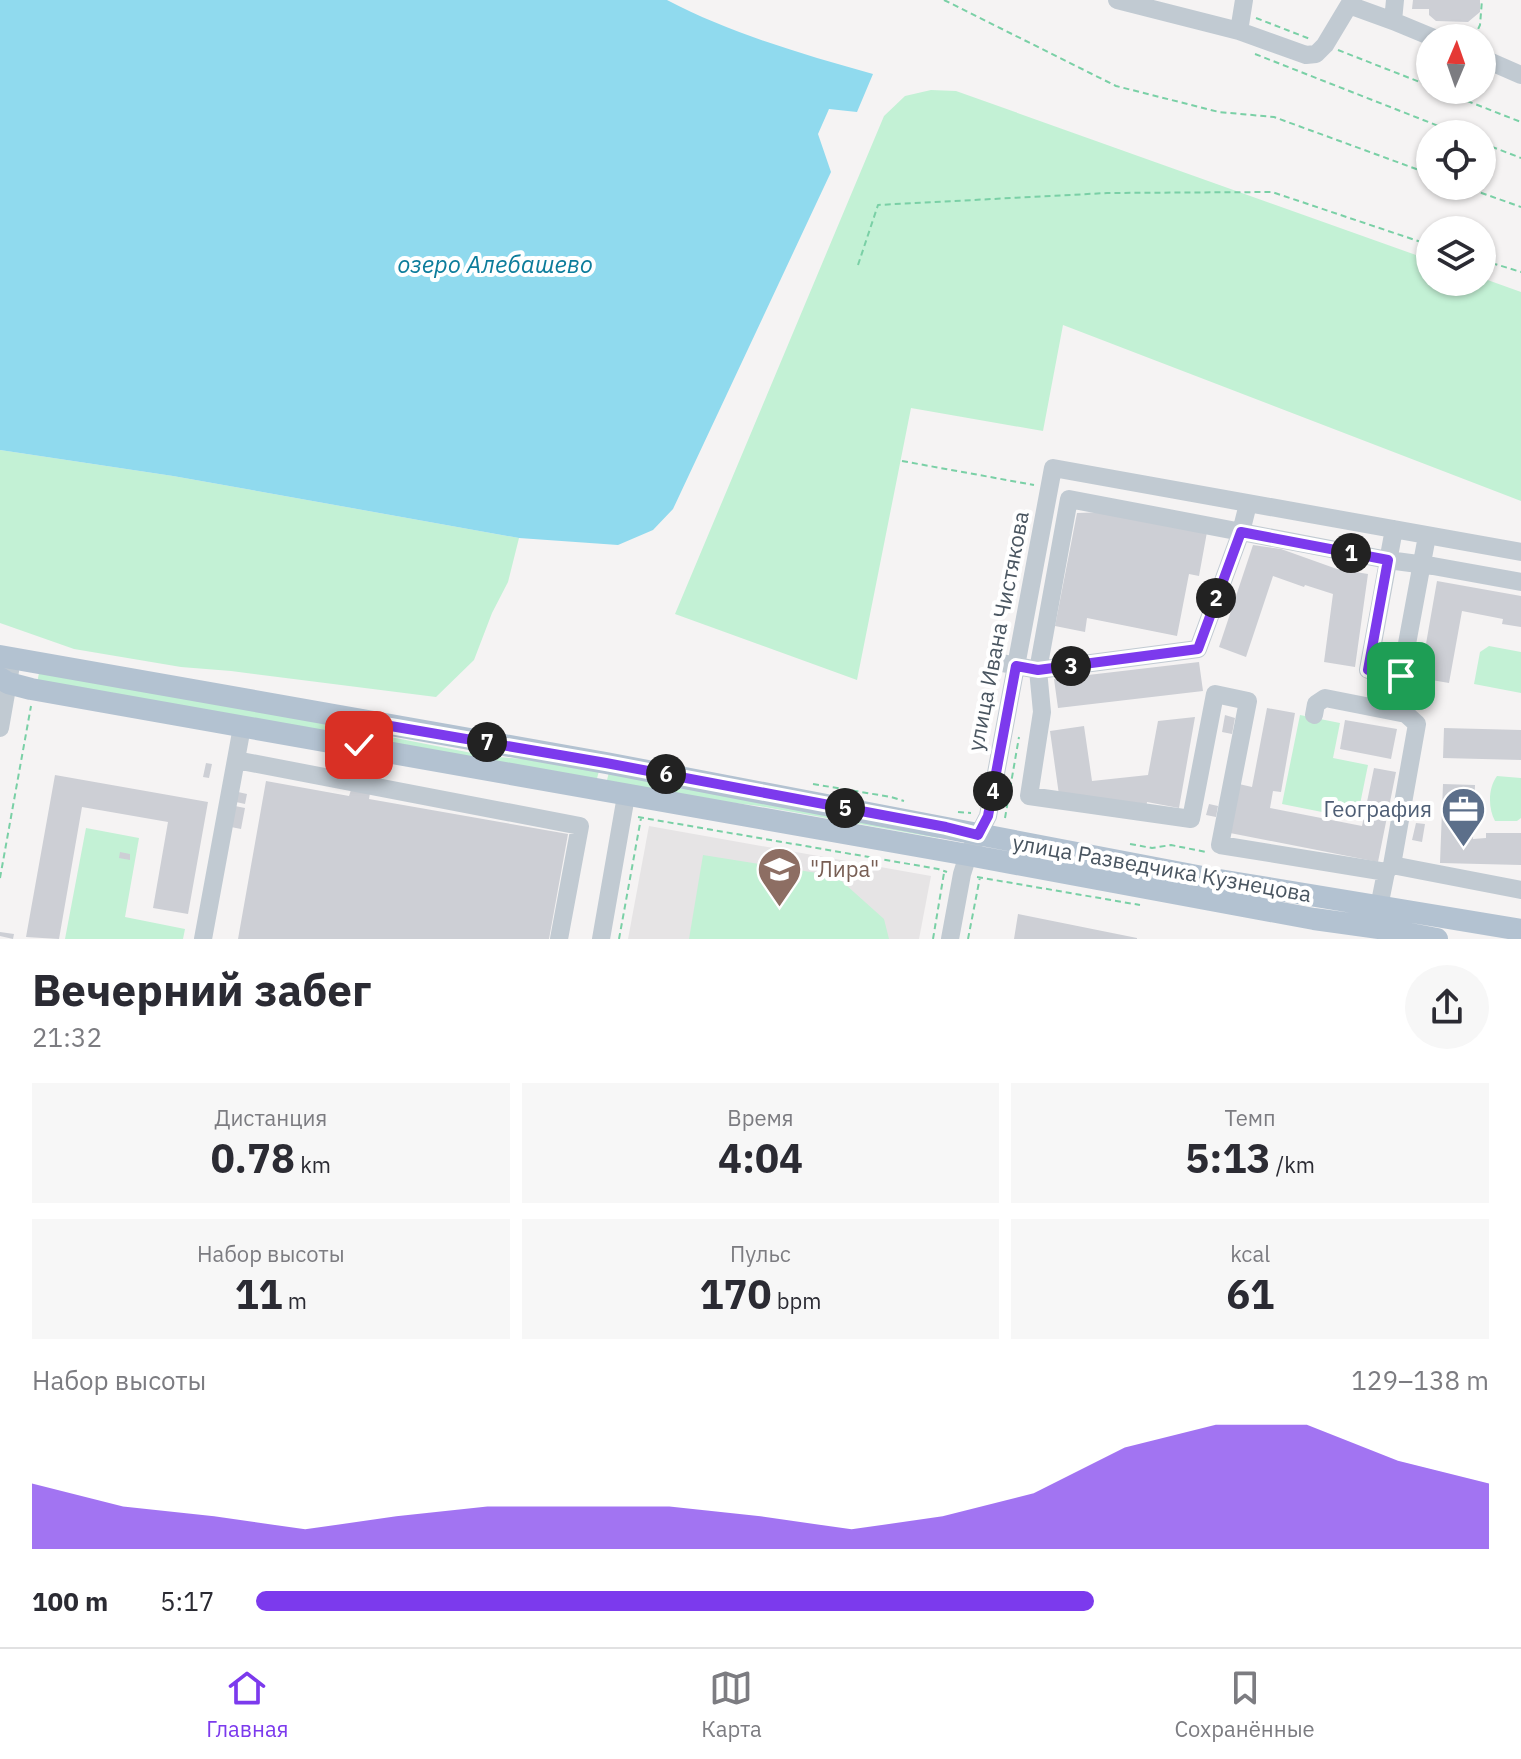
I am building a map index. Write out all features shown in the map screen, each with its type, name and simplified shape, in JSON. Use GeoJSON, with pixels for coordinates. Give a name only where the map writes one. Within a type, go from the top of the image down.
{"type":"FeatureCollection","features":[{"type":"Feature","properties":{"kind":"main road","name":"улица Разведчика Кузнецова"},"geometry":{"type":"LineString","coordinates":[[5,669],[373,723],[930,824],[973,845],[1314,919],[1437,939]]}},
{"type":"Feature","properties":{"kind":"main road","name":"улица Разведчика Кузнецова"},"geometry":{"type":"LineString","coordinates":[[5,669],[242,727],[626,796],[1213,879],[1521,930]]}},
{"type":"Feature","properties":{"kind":"main road"},"geometry":{"type":"LineString","coordinates":[[369,749],[359,745],[354,733],[363,724],[373,723]]}},
{"type":"Feature","properties":{"kind":"street"},"geometry":{"type":"LineString","coordinates":[[1117,0],[1239,31],[1306,55],[1316,54],[1325,45],[1349,5],[1416,31]]}},
{"type":"Feature","properties":{"kind":"street"},"geometry":{"type":"LineString","coordinates":[[1393,21],[1395,0]]}},
{"type":"Feature","properties":{"kind":"street"},"geometry":{"type":"LineString","coordinates":[[1239,31],[1248,8]]}},
{"type":"Feature","properties":{"kind":"street"},"geometry":{"type":"LineString","coordinates":[[1496,64],[1521,75]]}},
{"type":"Feature","properties":{"kind":"street","name":"улица Ивана Чистякова"},"geometry":{"type":"LineString","coordinates":[[950,939],[948,904],[988,816],[1009,664],[1053,468],[1248,504]]}},
{"type":"Feature","properties":{"kind":"street"},"geometry":{"type":"LineString","coordinates":[[1213,879],[1248,701],[1215,694],[1191,819],[1029,796],[1042,712],[1038,670],[1069,499],[1521,582]]}},
{"type":"Feature","properties":{"kind":"street"},"geometry":{"type":"LineString","coordinates":[[1009,664],[1038,670],[1198,649],[1241,532],[1248,504],[1521,552]]}},
{"type":"Feature","properties":{"kind":"street"},"geometry":{"type":"LineString","coordinates":[[1394,529],[1368,670],[1401,676],[1427,536]]}},
{"type":"Feature","properties":{"kind":"street"},"geometry":{"type":"LineString","coordinates":[[0,728],[5,669]]}},
{"type":"Feature","properties":{"kind":"street"},"geometry":{"type":"LineString","coordinates":[[1314,715],[1316,704],[1325,698],[1406,714],[1417,724],[1379,907]]}},
{"type":"Feature","properties":{"kind":"street"},"geometry":{"type":"LineString","coordinates":[[203,939],[242,727]]}},
{"type":"Feature","properties":{"kind":"street"},"geometry":{"type":"LineString","coordinates":[[236,760],[580,826],[559,939]]}},
{"type":"Feature","properties":{"kind":"street"},"geometry":{"type":"LineString","coordinates":[[601,939],[627,845],[626,796]]}},
{"type":"Feature","properties":{"kind":"street"},"geometry":{"type":"LineString","coordinates":[[1220,845],[1521,890]]}},
{"type":"Feature","properties":{"kind":"path"},"geometry":{"type":"LineString","coordinates":[[944,0],[1116,86],[1219,112],[1274,117],[1416,169]]}},
{"type":"Feature","properties":{"kind":"path"},"geometry":{"type":"LineString","coordinates":[[1480,24],[1482,0]]}},
{"type":"Feature","properties":{"kind":"path"},"geometry":{"type":"LineString","coordinates":[[1248,8],[1325,45],[1416,81]]}},
{"type":"Feature","properties":{"kind":"path"},"geometry":{"type":"LineString","coordinates":[[1245,50],[1423,120]]}},
{"type":"Feature","properties":{"kind":"path"},"geometry":{"type":"LineString","coordinates":[[1475,104],[1521,122]]}},
{"type":"Feature","properties":{"kind":"path"},"geometry":{"type":"LineString","coordinates":[[1496,148],[1521,158]]}},
{"type":"Feature","properties":{"kind":"path"},"geometry":{"type":"LineString","coordinates":[[858,265],[878,205],[1107,193],[1272,192],[1416,240]]}},
{"type":"Feature","properties":{"kind":"path"},"geometry":{"type":"LineString","coordinates":[[1496,198],[1521,207]]}},
{"type":"Feature","properties":{"kind":"path"},"geometry":{"type":"LineString","coordinates":[[1496,264],[1521,272]]}},
{"type":"Feature","properties":{"kind":"path"},"geometry":{"type":"LineString","coordinates":[[0,878],[31,706]]}},
{"type":"Feature","properties":{"kind":"path"},"geometry":{"type":"LineString","coordinates":[[619,939],[627,845],[641,818]]}},
{"type":"Feature","properties":{"kind":"path"},"geometry":{"type":"LineString","coordinates":[[933,939],[948,904],[944,871]]}},
{"type":"Feature","properties":{"kind":"path"},"geometry":{"type":"LineString","coordinates":[[968,939],[980,877]]}},
{"type":"Feature","properties":{"kind":"shaded area","name":"\"Лира\""},"geometry":{"type":"Polygon","coordinates":[[[649,826],[931,876],[919,939],[628,939],[649,826]]]}},
{"type":"Feature","properties":{"kind":"green space"},"geometry":{"type":"Polygon","coordinates":[[[931,90],[956,91],[1416,255],[1416,296],[1496,296],[1496,283],[1521,292],[1521,501],[1063,325],[1043,431],[911,408],[857,680],[675,614],[884,116],[905,96],[931,90]]]}},
{"type":"Feature","properties":{"kind":"green space"},"geometry":{"type":"Polygon","coordinates":[[[0,450],[173,476],[519,538],[508,582],[474,660],[436,697],[181,667],[74,649],[0,623],[0,450]]]}},
{"type":"Feature","properties":{"kind":"green space"},"geometry":{"type":"Polygon","coordinates":[[[1489,646],[1521,652],[1521,693],[1474,684],[1480,652],[1489,646]]]}},
{"type":"Feature","properties":{"kind":"green space"},"geometry":{"type":"Polygon","coordinates":[[[39,673],[343,725],[341,736],[37,683],[39,673]]]}},
{"type":"Feature","properties":{"kind":"green space"},"geometry":{"type":"Polygon","coordinates":[[[1300,715],[1340,723],[1333,758],[1368,765],[1357,819],[1282,804],[1300,715]]]}},
{"type":"Feature","properties":{"kind":"green space"},"geometry":{"type":"Polygon","coordinates":[[[365,732],[487,756],[547,761],[599,771],[596,782],[364,740],[365,732]]]}},
{"type":"Feature","properties":{"kind":"green space"},"geometry":{"type":"Polygon","coordinates":[[[609,772],[939,833],[938,838],[759,806],[606,784],[609,772]]]}},
{"type":"Feature","properties":{"kind":"green space"},"geometry":{"type":"Polygon","coordinates":[[[1497,776],[1521,778],[1521,818],[1517,821],[1495,821],[1490,798],[1497,776]]]}},
{"type":"Feature","properties":{"kind":"green space"},"geometry":{"type":"Polygon","coordinates":[[[86,828],[139,838],[125,917],[185,929],[183,939],[65,939],[86,828]]]}},
{"type":"Feature","properties":{"kind":"green space"},"geometry":{"type":"Polygon","coordinates":[[[703,855],[836,876],[884,919],[889,939],[689,939],[703,855]]]}},
{"type":"Feature","properties":{"kind":"water","name":"озеро Алебашево"},"geometry":{"type":"Polygon","coordinates":[[[0,0],[667,0],[742,33],[873,74],[857,112],[829,109],[818,134],[831,172],[673,509],[653,530],[618,545],[519,538],[173,476],[0,450],[0,0]]]}},
{"type":"Feature","properties":{"kind":"building"},"geometry":{"type":"Polygon","coordinates":[[[1413,0],[1480,0],[1480,12],[1468,22],[1436,21],[1429,15],[1429,9],[1412,9],[1413,0]]]}},
{"type":"Feature","properties":{"kind":"building"},"geometry":{"type":"Polygon","coordinates":[[[1108,512],[1207,532],[1199,576],[1189,574],[1177,636],[1087,618],[1085,632],[1055,626],[1077,513],[1108,512]]]}},
{"type":"Feature","properties":{"kind":"building"},"geometry":{"type":"Polygon","coordinates":[[[1253,545],[1281,549],[1337,569],[1368,574],[1355,667],[1324,662],[1333,594],[1273,576],[1246,657],[1219,647],[1253,545]]]}},
{"type":"Feature","properties":{"kind":"building"},"geometry":{"type":"Polygon","coordinates":[[[1437,581],[1521,596],[1521,627],[1502,624],[1503,619],[1462,611],[1449,683],[1420,678],[1437,581]]]}},
{"type":"Feature","properties":{"kind":"building"},"geometry":{"type":"Polygon","coordinates":[[[1199,662],[1203,691],[1058,708],[1054,679],[1199,662]]]}},
{"type":"Feature","properties":{"kind":"building"},"geometry":{"type":"Polygon","coordinates":[[[1267,708],[1295,713],[1281,792],[1273,791],[1270,808],[1362,826],[1374,768],[1396,772],[1378,862],[1230,833],[1239,784],[1252,787],[1267,708]]]}},
{"type":"Feature","properties":{"kind":"building"},"geometry":{"type":"Polygon","coordinates":[[[1225,715],[1235,718],[1232,734],[1222,732],[1225,715]]]}},
{"type":"Feature","properties":{"kind":"building"},"geometry":{"type":"Polygon","coordinates":[[[1195,717],[1179,808],[1147,802],[1146,810],[1059,795],[1050,731],[1084,726],[1092,781],[1148,775],[1158,721],[1195,717]]]}},
{"type":"Feature","properties":{"kind":"building"},"geometry":{"type":"Polygon","coordinates":[[[1345,720],[1397,729],[1391,759],[1340,749],[1345,720]]]}},
{"type":"Feature","properties":{"kind":"building"},"geometry":{"type":"Polygon","coordinates":[[[1444,728],[1521,730],[1521,760],[1443,758],[1444,728]]]}},
{"type":"Feature","properties":{"kind":"building"},"geometry":{"type":"Polygon","coordinates":[[[206,763],[212,764],[209,778],[203,777],[206,763]]]}},
{"type":"Feature","properties":{"kind":"building"},"geometry":{"type":"Polygon","coordinates":[[[55,775],[208,802],[188,914],[153,908],[168,822],[82,807],[59,939],[26,937],[55,775]]]}},
{"type":"Feature","properties":{"kind":"building"},"geometry":{"type":"Polygon","coordinates":[[[266,781],[349,796],[351,790],[370,793],[369,799],[568,834],[549,939],[238,939],[266,781]]]}},
{"type":"Feature","properties":{"kind":"building"},"geometry":{"type":"Polygon","coordinates":[[[1443,784],[1475,785],[1473,839],[1486,838],[1486,833],[1521,833],[1521,865],[1440,863],[1443,784]]]}},
{"type":"Feature","properties":{"kind":"building"},"geometry":{"type":"Polygon","coordinates":[[[238,792],[247,794],[245,804],[236,802],[238,792]]]}},
{"type":"Feature","properties":{"kind":"building"},"geometry":{"type":"Polygon","coordinates":[[[1209,804],[1218,806],[1216,817],[1206,815],[1209,804]]]}},
{"type":"Feature","properties":{"kind":"building"},"geometry":{"type":"Polygon","coordinates":[[[235,806],[245,808],[241,829],[231,827],[235,806]]]}},
{"type":"Feature","properties":{"kind":"building"},"geometry":{"type":"Polygon","coordinates":[[[1416,823],[1425,824],[1422,842],[1412,840],[1416,823]]]}},
{"type":"Feature","properties":{"kind":"building"},"geometry":{"type":"Polygon","coordinates":[[[120,852],[130,854],[130,860],[119,858],[120,852]]]}},
{"type":"Feature","properties":{"kind":"building"},"geometry":{"type":"Polygon","coordinates":[[[1018,914],[1137,938],[1137,939],[1014,939],[1018,914]]]}},
{"type":"Feature","properties":{"kind":"building"},"geometry":{"type":"Polygon","coordinates":[[[0,932],[14,934],[13,939],[0,936],[0,932]]]}},
{"type":"Feature","properties":{"kind":"place","name":"География"},"geometry":{"type":"Point","coordinates":[1463,848]}},
{"type":"Feature","properties":{"kind":"place","name":"\"Лира\""},"geometry":{"type":"Point","coordinates":[779,908]}},
{"type":"Feature","properties":{"kind":"route"},"geometry":{"type":"LineString","coordinates":[[359,745],[354,733],[357,728],[373,723],[606,763],[978,835],[988,816],[1016,666],[1038,670],[1198,649],[1241,532],[1388,560],[1368,670],[1401,676]]}}]}
